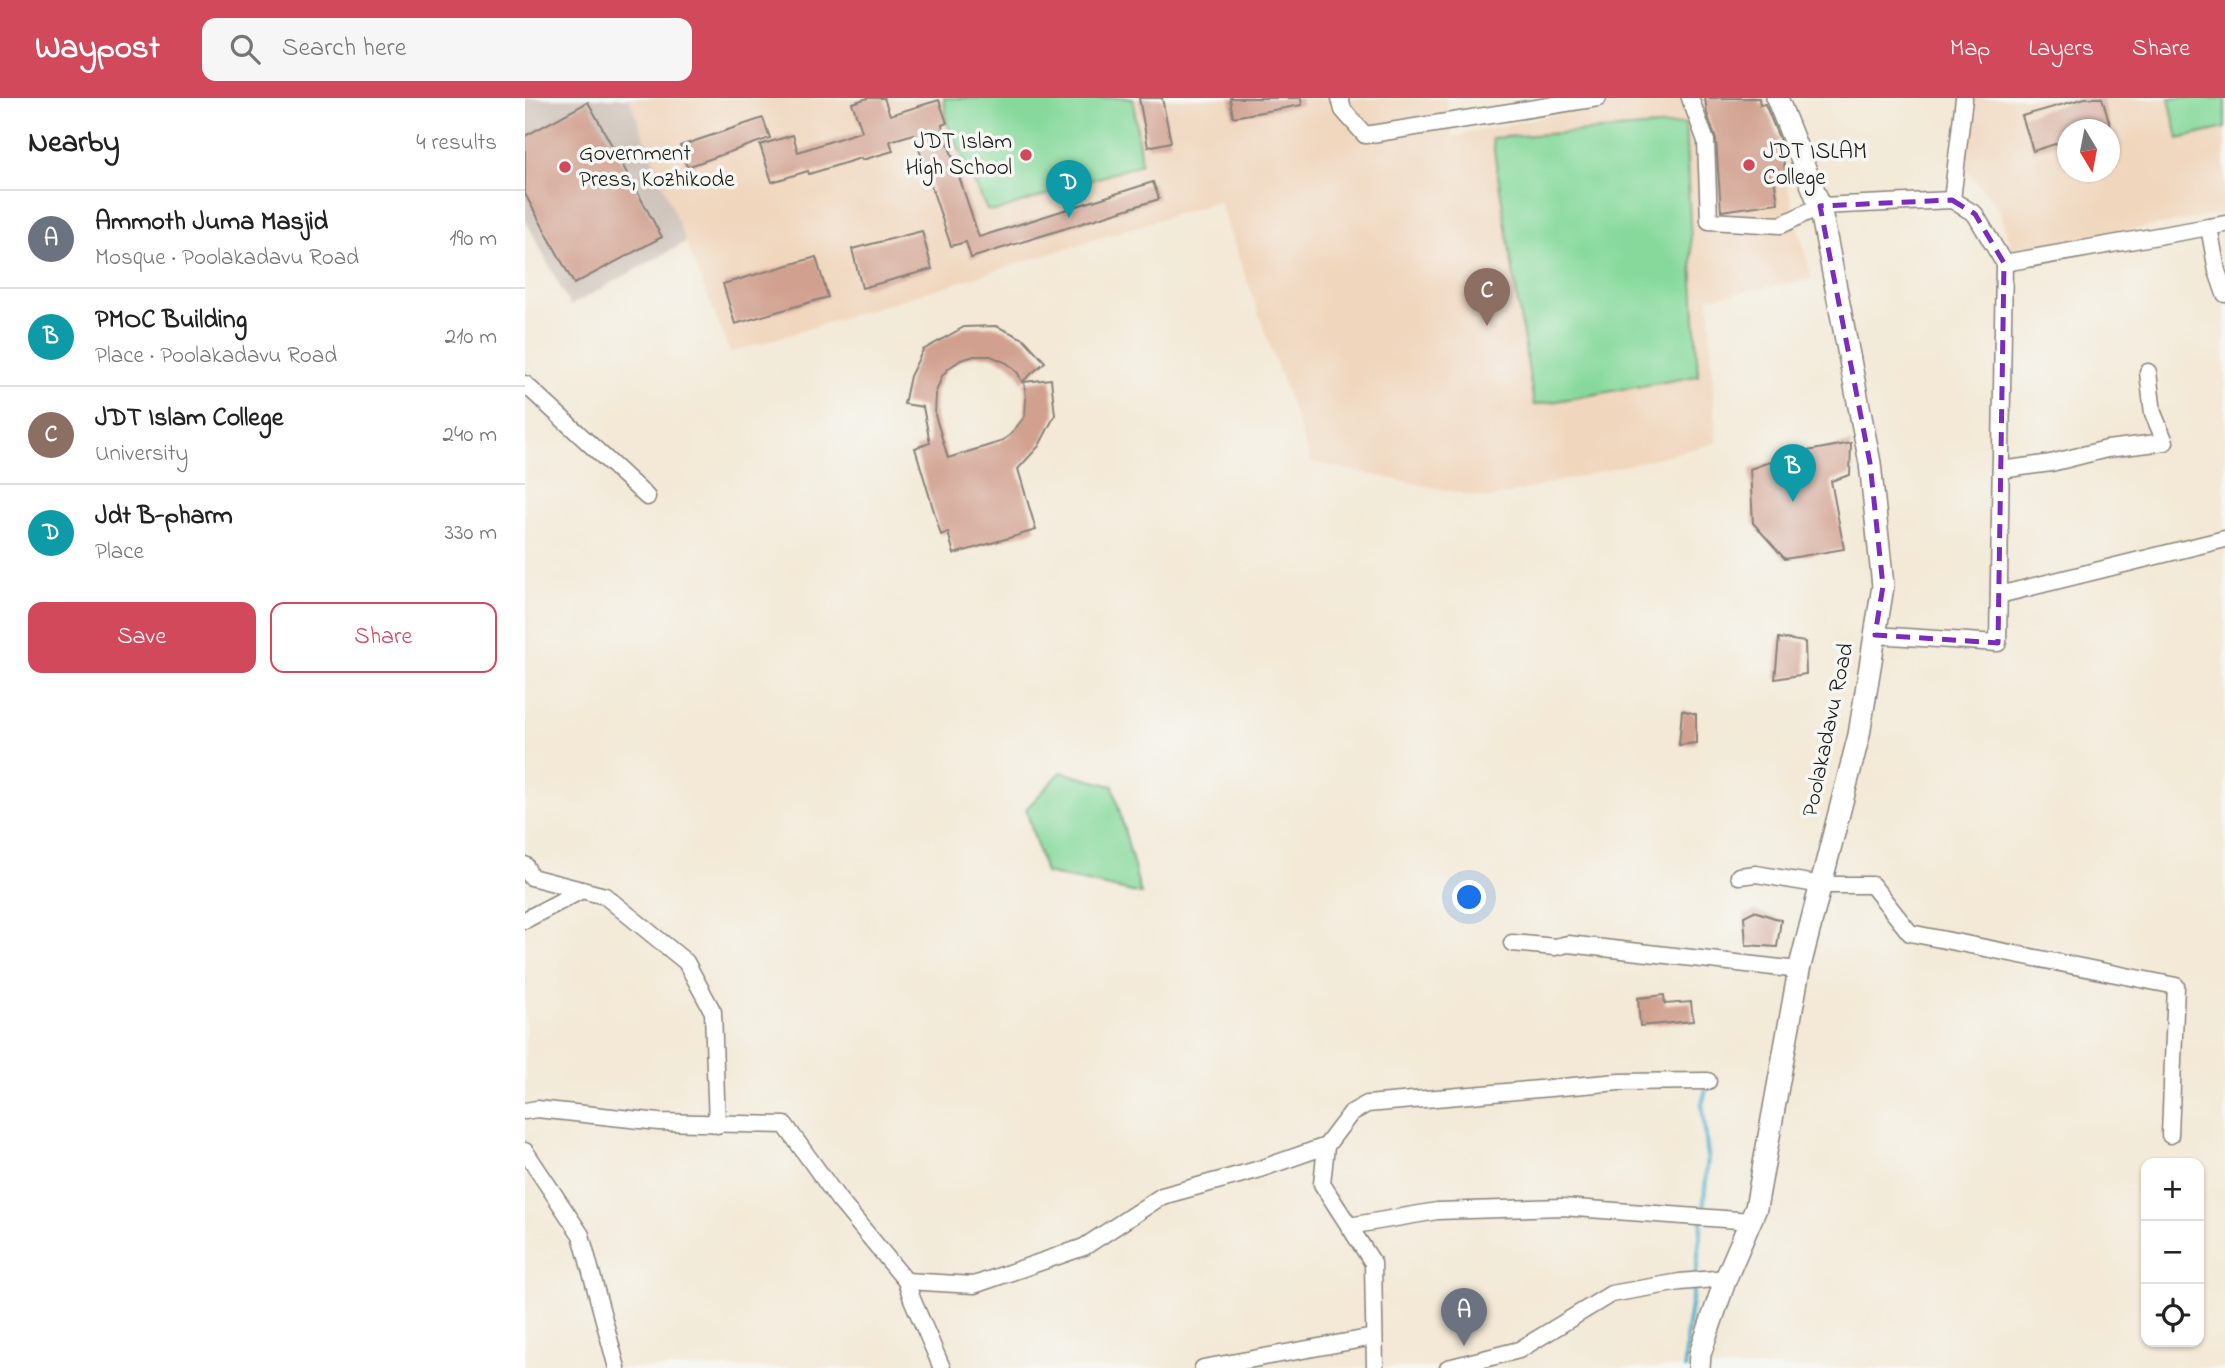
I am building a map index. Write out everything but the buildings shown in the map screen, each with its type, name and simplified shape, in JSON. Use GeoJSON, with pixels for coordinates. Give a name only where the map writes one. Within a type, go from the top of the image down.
{"type":"FeatureCollection","features":[{"type":"Feature","properties":{"kind":"street"},"geometry":{"type":"LineString","coordinates":[[1340,98],[1343,110],[1365,135],[1598,98]]}},
{"type":"Feature","properties":{"kind":"street"},"geometry":{"type":"LineString","coordinates":[[1690,98],[1706,141],[1709,221],[1781,225],[1820,206],[1952,200],[1975,214],[2004,263],[1998,643],[1875,635]]}},
{"type":"Feature","properties":{"kind":"street","name":"Poolakadavu Road"},"geometry":{"type":"LineString","coordinates":[[1699,1368],[1700,1354],[1726,1278],[1756,1208],[1799,970],[1859,735],[1883,586],[1870,463],[1820,206],[1777,98]]}},
{"type":"Feature","properties":{"kind":"street"},"geometry":{"type":"LineString","coordinates":[[1952,200],[1963,98]]}},
{"type":"Feature","properties":{"kind":"street"},"geometry":{"type":"LineString","coordinates":[[2004,263],[2217,226],[2217,271],[2225,294]]}},
{"type":"Feature","properties":{"kind":"street"},"geometry":{"type":"LineString","coordinates":[[2001,470],[2051,463],[2107,449],[2165,442],[2153,413],[2148,372]]}},
{"type":"Feature","properties":{"kind":"street"},"geometry":{"type":"LineString","coordinates":[[525,384],[647,497]]}},
{"type":"Feature","properties":{"kind":"street"},"geometry":{"type":"LineString","coordinates":[[1999,595],[2225,539]]}},
{"type":"Feature","properties":{"kind":"street"},"geometry":{"type":"LineString","coordinates":[[525,865],[531,877],[605,896],[686,962],[713,1012],[717,1125]]}},
{"type":"Feature","properties":{"kind":"street"},"geometry":{"type":"LineString","coordinates":[[1739,876],[1756,874],[1822,885],[1872,885],[1910,933],[2176,986],[2169,1135]]}},
{"type":"Feature","properties":{"kind":"street"},"geometry":{"type":"LineString","coordinates":[[525,920],[582,890]]}},
{"type":"Feature","properties":{"kind":"street"},"geometry":{"type":"LineString","coordinates":[[1512,943],[1555,947],[1568,944],[1799,970]]}},
{"type":"Feature","properties":{"kind":"street"},"geometry":{"type":"LineString","coordinates":[[1375,1368],[1373,1263],[1322,1184],[1326,1146],[1351,1113],[1367,1104],[1619,1082],[1708,1081]]}},
{"type":"Feature","properties":{"kind":"street"},"geometry":{"type":"LineString","coordinates":[[525,1111],[537,1109],[659,1122],[785,1125],[839,1200],[906,1281],[942,1368]]}},
{"type":"Feature","properties":{"kind":"street"},"geometry":{"type":"LineString","coordinates":[[906,1281],[974,1285],[1084,1247],[1162,1196],[1257,1170],[1326,1146]]}},
{"type":"Feature","properties":{"kind":"street"},"geometry":{"type":"LineString","coordinates":[[525,1151],[581,1235],[617,1368]]}},
{"type":"Feature","properties":{"kind":"street"},"geometry":{"type":"LineString","coordinates":[[1349,1226],[1437,1211],[1562,1207],[1751,1221]]}},
{"type":"Feature","properties":{"kind":"street"},"geometry":{"type":"LineString","coordinates":[[1448,1368],[1519,1350],[1611,1294],[1680,1282],[1726,1278]]}},
{"type":"Feature","properties":{"kind":"street"},"geometry":{"type":"LineString","coordinates":[[1203,1368],[1374,1337]]}},
{"type":"Feature","properties":{"kind":"highlighted area"},"geometry":{"type":"Polygon","coordinates":[[[1952,200],[1975,214],[2004,263],[1998,643],[1875,635],[1883,586],[1870,463],[1820,206],[1952,200]]]}},
{"type":"Feature","properties":{"kind":"shaded area"},"geometry":{"type":"Polygon","coordinates":[[[525,98],[629,98],[686,242],[570,306],[525,219],[525,98]]]}},
{"type":"Feature","properties":{"kind":"shaded area","name":"JDT ISLAM College"},"geometry":{"type":"Polygon","coordinates":[[[629,98],[1446,98],[1453,137],[1623,98],[1764,98],[1812,279],[1709,298],[1716,443],[1488,499],[1311,462],[1219,201],[730,353],[629,98]]]}},
{"type":"Feature","properties":{"kind":"shaded area"},"geometry":{"type":"Polygon","coordinates":[[[1974,98],[2225,98],[2225,213],[2013,252],[1999,209],[1966,169],[1974,98]]]}},
{"type":"Feature","properties":{"kind":"green space"},"geometry":{"type":"Polygon","coordinates":[[[944,98],[1133,98],[1141,164],[997,211],[987,210],[947,123],[944,98]]]}},
{"type":"Feature","properties":{"kind":"green space"},"geometry":{"type":"Polygon","coordinates":[[[2169,98],[2225,98],[2225,128],[2178,139],[2169,98]]]}},
{"type":"Feature","properties":{"kind":"green space"},"geometry":{"type":"Polygon","coordinates":[[[1685,124],[1698,376],[1534,405],[1492,138],[1685,124]]]}},
{"type":"Feature","properties":{"kind":"green space"},"geometry":{"type":"Polygon","coordinates":[[[1061,772],[1113,786],[1141,894],[1045,873],[1026,809],[1061,772]]]}},
{"type":"Feature","properties":{"kind":"waterway"},"geometry":{"type":"LineString","coordinates":[[1703,1212],[1708,1156],[1702,1104],[1707,1086]]}},
{"type":"Feature","properties":{"kind":"waterway"},"geometry":{"type":"LineString","coordinates":[[1696,1273],[1702,1221]]}},
{"type":"Feature","properties":{"kind":"waterway"},"geometry":{"type":"LineString","coordinates":[[1685,1368],[1694,1285]]}},
{"type":"Feature","properties":{"kind":"place","name":"JDT Islam High School"},"geometry":{"type":"Point","coordinates":[1026,155]}},
{"type":"Feature","properties":{"kind":"place","name":"JDT ISLAM College"},"geometry":{"type":"Point","coordinates":[1749,165]}},
{"type":"Feature","properties":{"kind":"place","name":"Government Press, Kozhikode"},"geometry":{"type":"Point","coordinates":[565,167]}},
{"type":"Feature","properties":{"kind":"place","name":"Jdt B-pharm"},"geometry":{"type":"Point","coordinates":[1069,218]}},
{"type":"Feature","properties":{"kind":"place","name":"JDT Islam College"},"geometry":{"type":"Point","coordinates":[1487,326]}},
{"type":"Feature","properties":{"kind":"place","name":"PMOC Building"},"geometry":{"type":"Point","coordinates":[1793,502]}},
{"type":"Feature","properties":{"kind":"place","name":"Ammoth Juma Masjid"},"geometry":{"type":"Point","coordinates":[1464,1346]}}]}
